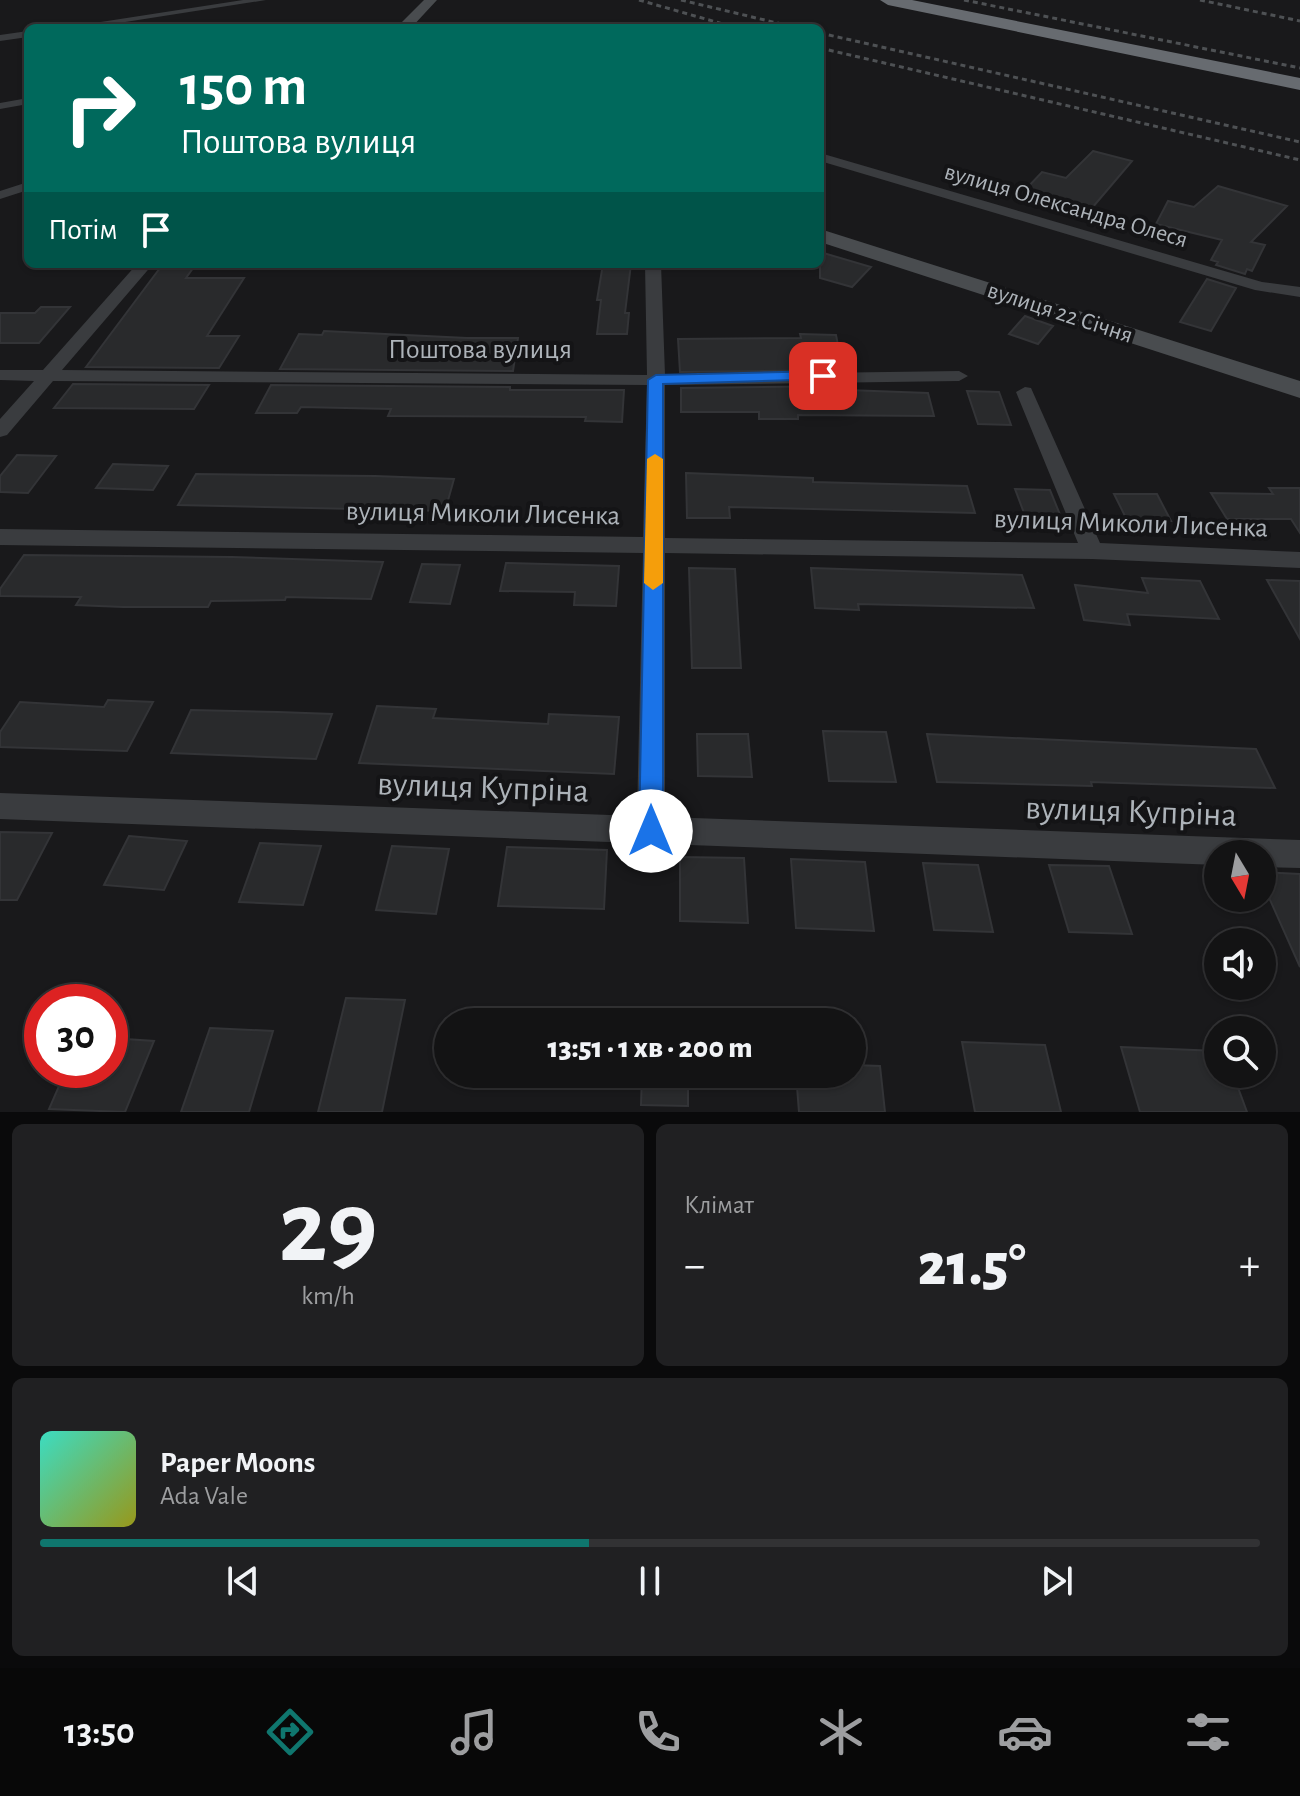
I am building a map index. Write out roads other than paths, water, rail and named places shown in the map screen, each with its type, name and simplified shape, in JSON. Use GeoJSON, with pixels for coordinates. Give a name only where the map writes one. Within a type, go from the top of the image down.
{"type":"FeatureCollection","features":[{"type":"Feature","properties":{"kind":"highway"},"geometry":{"type":"LineString","coordinates":[[888,0],[1300,84]]}},
{"type":"Feature","properties":{"kind":"street"},"geometry":{"type":"LineString","coordinates":[[95,24],[262,0]]}},
{"type":"Feature","properties":{"kind":"street"},"geometry":{"type":"LineString","coordinates":[[407,24],[431,0]]}},
{"type":"Feature","properties":{"kind":"street"},"geometry":{"type":"LineString","coordinates":[[0,38],[24,35]]}},
{"type":"Feature","properties":{"kind":"street"},"geometry":{"type":"LineString","coordinates":[[0,106],[24,102]]}},
{"type":"Feature","properties":{"kind":"street","name":"вулиця Олександра Олеся"},"geometry":{"type":"LineString","coordinates":[[824,158],[1261,287],[1300,292]]}},
{"type":"Feature","properties":{"kind":"street"},"geometry":{"type":"LineString","coordinates":[[0,195],[24,187]]}},
{"type":"Feature","properties":{"kind":"street","name":"вулиця 22 Січня"},"geometry":{"type":"LineString","coordinates":[[824,236],[1300,390]]}},
{"type":"Feature","properties":{"kind":"street"},"geometry":{"type":"LineString","coordinates":[[0,431],[141,268]]}},
{"type":"Feature","properties":{"kind":"street"},"geometry":{"type":"LineString","coordinates":[[651,831],[656,380],[653,268]]}},
{"type":"Feature","properties":{"kind":"street","name":"Поштова вулиця"},"geometry":{"type":"LineString","coordinates":[[0,375],[656,380],[959,376]]}},
{"type":"Feature","properties":{"kind":"street"},"geometry":{"type":"LineString","coordinates":[[1025,392],[1092,551]]}},
{"type":"Feature","properties":{"kind":"street","name":"вулиця Миколи Лисенка"},"geometry":{"type":"LineString","coordinates":[[0,537],[1092,551],[1300,560]]}},
{"type":"Feature","properties":{"kind":"street","name":"вулиця Купріна"},"geometry":{"type":"LineString","coordinates":[[0,806],[1300,854]]}},
{"type":"Feature","properties":{"kind":"railway"},"geometry":{"type":"LineString","coordinates":[[639,0],[723,24]]}},
{"type":"Feature","properties":{"kind":"railway"},"geometry":{"type":"LineString","coordinates":[[681,0],[781,24]]}},
{"type":"Feature","properties":{"kind":"railway"},"geometry":{"type":"LineString","coordinates":[[964,0],[1300,68]]}},
{"type":"Feature","properties":{"kind":"railway"},"geometry":{"type":"LineString","coordinates":[[1200,0],[1300,21]]}},
{"type":"Feature","properties":{"kind":"railway"},"geometry":{"type":"LineString","coordinates":[[824,34],[1300,142]]}},
{"type":"Feature","properties":{"kind":"railway"},"geometry":{"type":"LineString","coordinates":[[824,49],[1300,160]]}}]}
